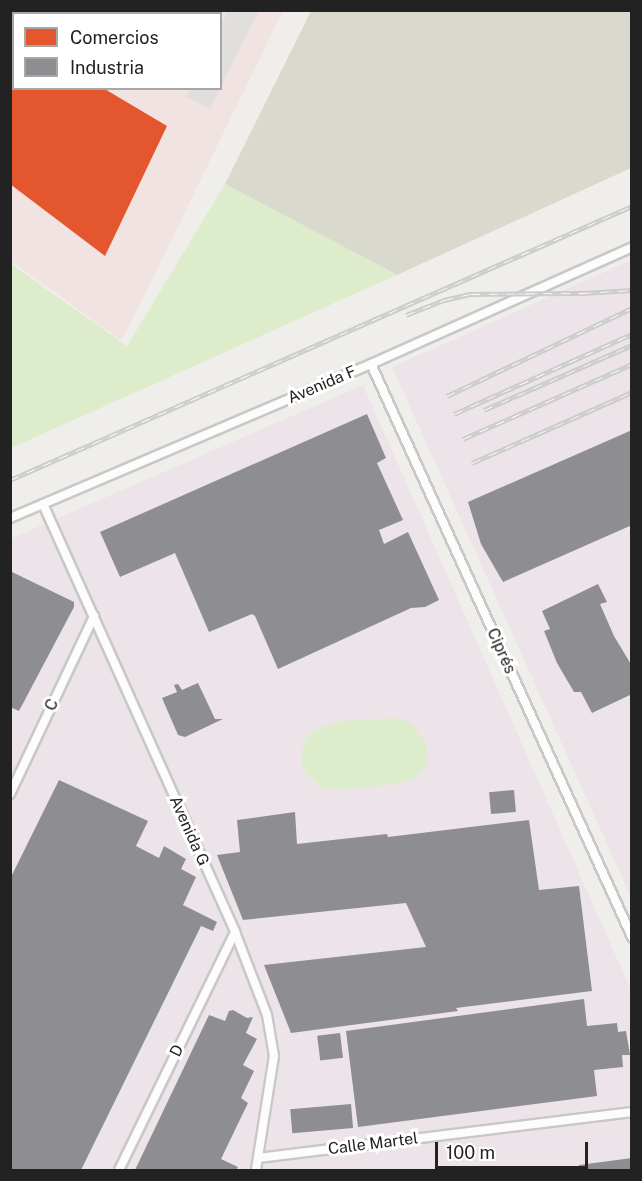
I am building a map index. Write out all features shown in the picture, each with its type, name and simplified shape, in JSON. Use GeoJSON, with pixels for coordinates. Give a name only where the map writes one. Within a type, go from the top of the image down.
{"type":"FeatureCollection","features":[{"type":"Feature","properties":{"kind":"street","name":"Avenida F"},"geometry":{"type":"LineString","coordinates":[[10,518],[371,364],[632,247]]}},
{"type":"Feature","properties":{"kind":"street","name":"Ciprés"},"geometry":{"type":"LineString","coordinates":[[371,364],[632,937]]}},
{"type":"Feature","properties":{"kind":"street","name":"Avenida G"},"geometry":{"type":"LineString","coordinates":[[43,504],[235,932],[267,1015],[274,1043],[274,1056],[256,1170]]}},
{"type":"Feature","properties":{"kind":"street","name":"C"},"geometry":{"type":"LineString","coordinates":[[10,794],[94,616]]}},
{"type":"Feature","properties":{"kind":"street","name":"D"},"geometry":{"type":"LineString","coordinates":[[119,1170],[235,932]]}},
{"type":"Feature","properties":{"kind":"street","name":"Calle Martel"},"geometry":{"type":"LineString","coordinates":[[258,1158],[632,1112]]}},
{"type":"Feature","properties":{"kind":"shaded area"},"geometry":{"type":"Polygon","coordinates":[[[11,11],[283,11],[122,341],[11,261],[11,11]]]}},
{"type":"Feature","properties":{"kind":"shaded area"},"geometry":{"type":"Polygon","coordinates":[[[228,11],[259,11],[222,85],[222,24],[228,11]]]}},
{"type":"Feature","properties":{"kind":"shaded area"},"geometry":{"type":"Polygon","coordinates":[[[311,11],[631,11],[631,168],[397,275],[225,184],[311,11]]]}},
{"type":"Feature","properties":{"kind":"shaded area"},"geometry":{"type":"Polygon","coordinates":[[[190,90],[220,90],[210,109],[186,97],[190,90]]]}},
{"type":"Feature","properties":{"kind":"shaded area"},"geometry":{"type":"Polygon","coordinates":[[[631,260],[631,897],[392,367],[631,260]]]}},
{"type":"Feature","properties":{"kind":"shaded area"},"geometry":{"type":"Polygon","coordinates":[[[363,385],[631,990],[631,1170],[11,1170],[10,539],[363,385]]]}},
{"type":"Feature","properties":{"kind":"green space"},"geometry":{"type":"Polygon","coordinates":[[[225,184],[397,275],[11,448],[11,264],[127,346],[225,184]]]}},
{"type":"Feature","properties":{"kind":"green space"},"geometry":{"type":"Polygon","coordinates":[[[394,718],[411,723],[426,743],[428,763],[412,780],[388,785],[331,790],[322,788],[302,766],[302,749],[306,738],[314,730],[341,721],[394,718]]]}},
{"type":"Feature","properties":{"kind":"building: Comercios"},"geometry":{"type":"Polygon","coordinates":[[[16,10],[220,10],[220,12],[16,12],[16,10]]]}},
{"type":"Feature","properties":{"kind":"building: Comercios"},"geometry":{"type":"Polygon","coordinates":[[[12,39],[12,90],[106,90],[167,126],[105,256],[10,184],[10,42],[12,39]]]}},
{"type":"Feature","properties":{"kind":"building: Industria"},"geometry":{"type":"Polygon","coordinates":[[[367,414],[386,458],[377,463],[403,520],[379,530],[384,544],[408,532],[439,600],[425,607],[411,608],[278,669],[255,616],[252,614],[209,632],[175,553],[120,577],[100,532],[367,414]]]}},
{"type":"Feature","properties":{"kind":"building: Industria"},"geometry":{"type":"Polygon","coordinates":[[[632,430],[632,525],[503,582],[481,544],[468,502],[632,430]]]}},
{"type":"Feature","properties":{"kind":"building: Industria"},"geometry":{"type":"Polygon","coordinates":[[[10,571],[74,602],[74,607],[19,711],[10,707],[10,571]]]}},
{"type":"Feature","properties":{"kind":"building: Industria"},"geometry":{"type":"Polygon","coordinates":[[[598,584],[607,602],[600,604],[614,636],[632,666],[632,694],[592,713],[581,692],[574,692],[557,663],[544,631],[550,629],[542,611],[598,584]]]}},
{"type":"Feature","properties":{"kind":"building: Industria"},"geometry":{"type":"Polygon","coordinates":[[[198,683],[215,719],[223,719],[185,737],[178,735],[162,698],[177,692],[174,685],[178,684],[182,690],[198,683]]]}},
{"type":"Feature","properties":{"kind":"building: Industria"},"geometry":{"type":"Polygon","coordinates":[[[59,780],[148,821],[136,846],[159,858],[164,846],[186,859],[181,869],[196,877],[183,905],[217,922],[213,931],[201,926],[81,1170],[10,1170],[10,879],[59,780]]]}},
{"type":"Feature","properties":{"kind":"building: Industria"},"geometry":{"type":"Polygon","coordinates":[[[514,790],[516,812],[491,814],[489,792],[514,790]]]}},
{"type":"Feature","properties":{"kind":"building: Industria"},"geometry":{"type":"Polygon","coordinates":[[[295,812],[297,844],[387,834],[388,837],[529,820],[539,890],[579,886],[592,991],[456,1008],[458,1011],[291,1033],[264,965],[426,947],[406,903],[243,920],[217,855],[240,852],[237,820],[295,812]]]}},
{"type":"Feature","properties":{"kind":"building: Industria"},"geometry":{"type":"Polygon","coordinates":[[[584,999],[587,1026],[617,1023],[618,1032],[626,1031],[630,1055],[622,1055],[623,1067],[594,1070],[597,1096],[358,1127],[346,1031],[584,999]]]}},
{"type":"Feature","properties":{"kind":"building: Industria"},"geometry":{"type":"Polygon","coordinates":[[[233,1010],[247,1018],[253,1017],[246,1033],[257,1039],[243,1065],[254,1071],[241,1098],[248,1103],[221,1159],[238,1167],[236,1170],[135,1170],[209,1015],[225,1021],[229,1011],[233,1010]]]}},
{"type":"Feature","properties":{"kind":"building: Industria"},"geometry":{"type":"Polygon","coordinates":[[[340,1033],[343,1058],[320,1061],[317,1036],[340,1033]]]}},
{"type":"Feature","properties":{"kind":"building: Industria"},"geometry":{"type":"Polygon","coordinates":[[[351,1104],[353,1128],[292,1133],[290,1109],[351,1104]]]}},
{"type":"Feature","properties":{"kind":"building: Industria"},"geometry":{"type":"Polygon","coordinates":[[[632,1158],[632,1170],[580,1170],[579,1165],[632,1158]]]}},
{"type":"Feature","properties":{"kind":"building: Industria"},"geometry":{"type":"Polygon","coordinates":[[[570,1166],[570,1170],[549,1170],[549,1169],[570,1166]]]}},
{"type":"Feature","properties":{"kind":"railway"},"geometry":{"type":"LineString","coordinates":[[10,480],[632,206]]}},
{"type":"Feature","properties":{"kind":"railway"},"geometry":{"type":"LineString","coordinates":[[406,315],[444,300],[471,294],[632,290]]}},
{"type":"Feature","properties":{"kind":"railway"},"geometry":{"type":"LineString","coordinates":[[447,396],[632,308]]}},
{"type":"Feature","properties":{"kind":"railway"},"geometry":{"type":"LineString","coordinates":[[454,414],[632,334]]}},
{"type":"Feature","properties":{"kind":"railway"},"geometry":{"type":"LineString","coordinates":[[484,410],[632,345]]}},
{"type":"Feature","properties":{"kind":"railway"},"geometry":{"type":"LineString","coordinates":[[463,439],[632,364]]}},
{"type":"Feature","properties":{"kind":"railway"},"geometry":{"type":"LineString","coordinates":[[472,463],[632,392]]}}]}
